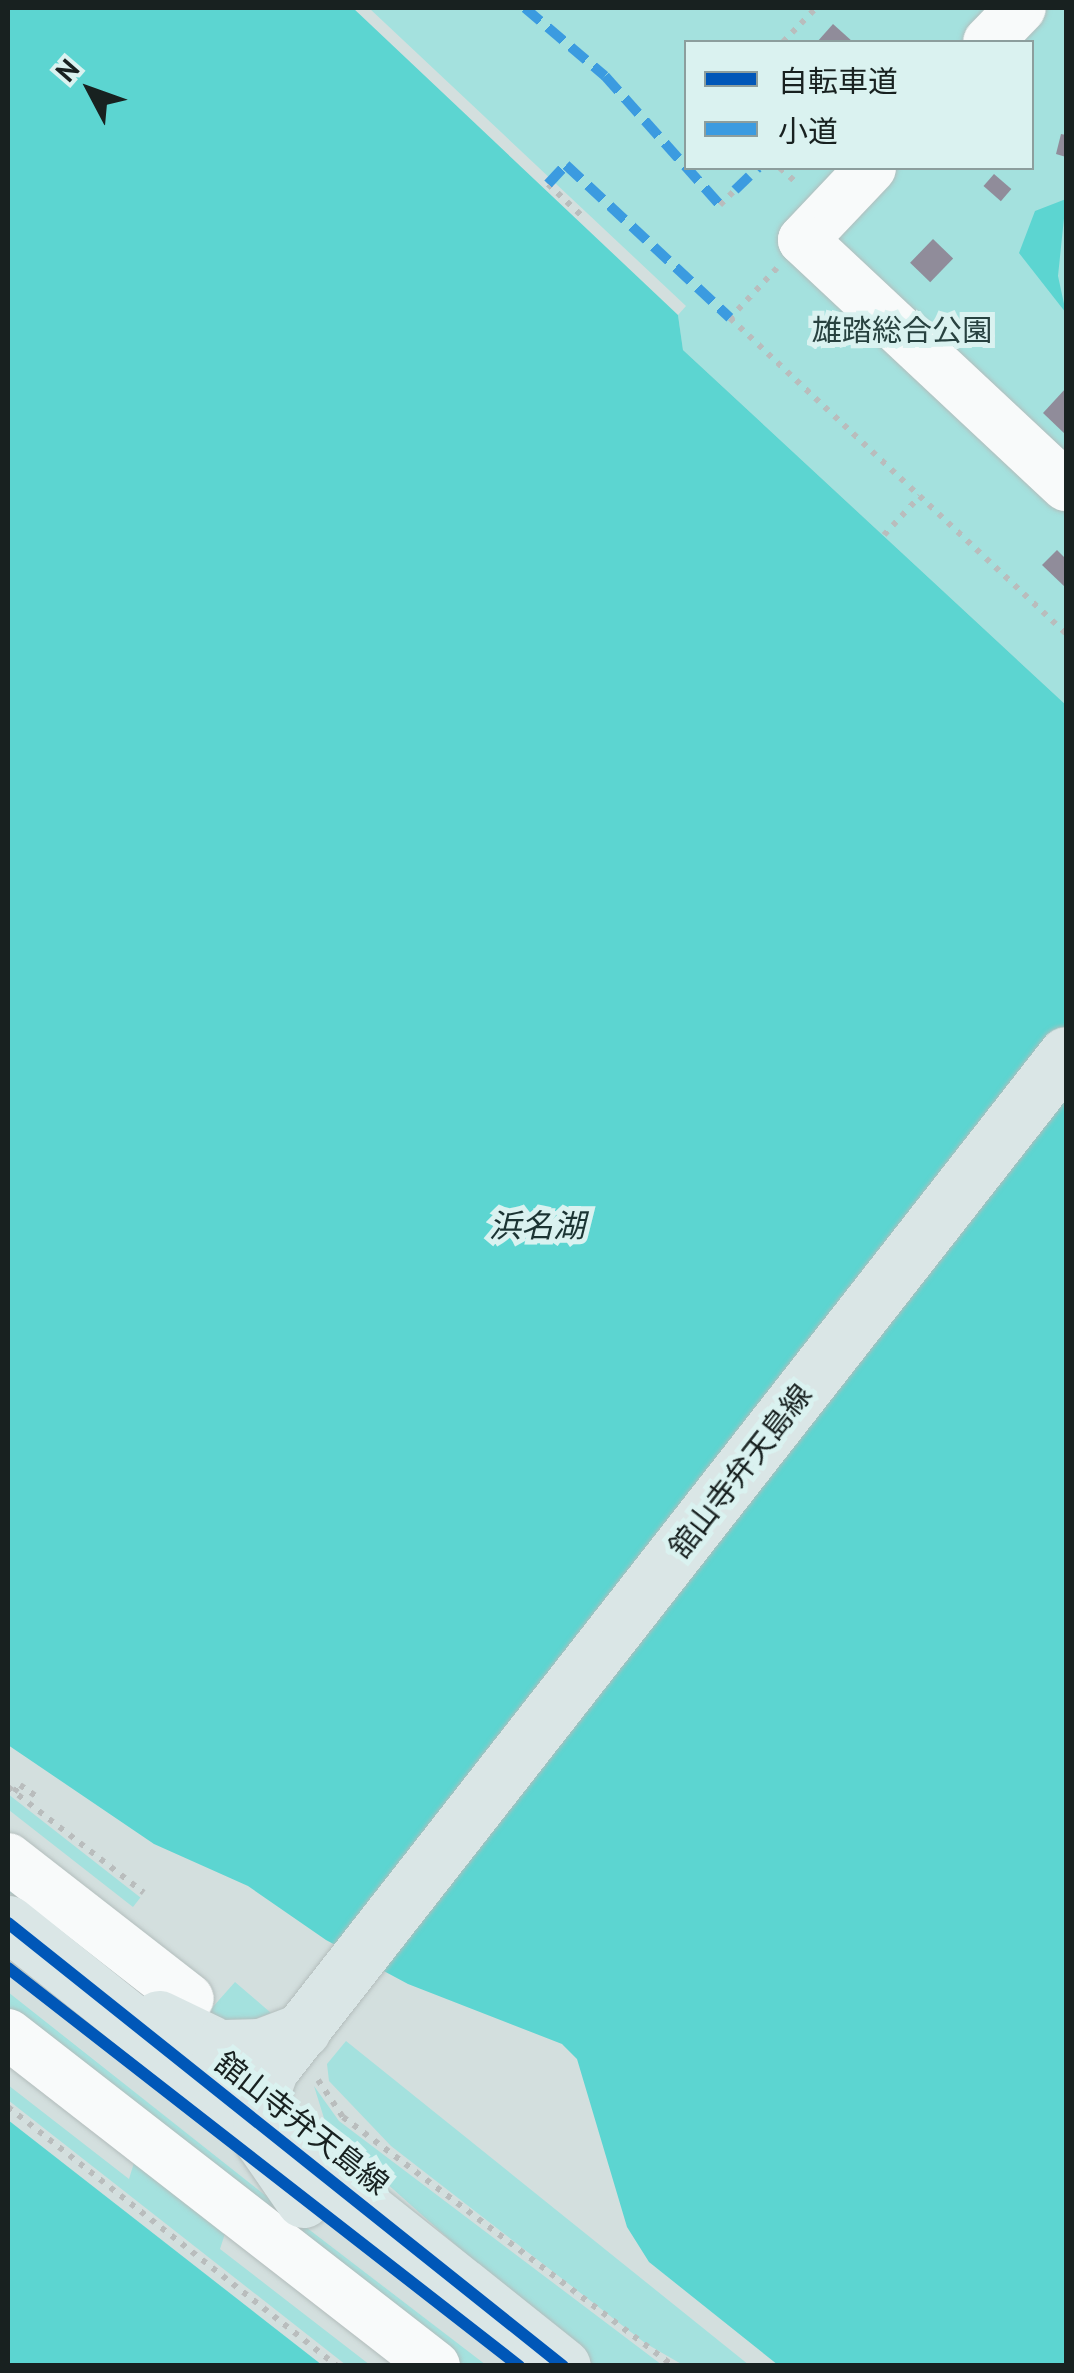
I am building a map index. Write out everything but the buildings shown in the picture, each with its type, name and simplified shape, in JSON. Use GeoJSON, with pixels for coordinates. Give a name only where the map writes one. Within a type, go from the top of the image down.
{"type":"FeatureCollection","features":[{"type":"Feature","properties":{"kind":"main road","name":"舘山寺弁天島線"},"geometry":{"type":"LineString","coordinates":[[8,1923],[209,2082],[287,2072],[1066,1054]]}},
{"type":"Feature","properties":{"kind":"main road"},"geometry":{"type":"LineString","coordinates":[[8,1915],[199,2041],[240,2048],[287,2072],[295,2080],[308,2125],[514,2342]]}},
{"type":"Feature","properties":{"kind":"main road","name":"舘山寺弁天島線"},"geometry":{"type":"LineString","coordinates":[[8,1968],[303,2200],[514,2342],[563,2366]]}},
{"type":"Feature","properties":{"kind":"main road"},"geometry":{"type":"LineString","coordinates":[[139,2072],[209,2082]]}},
{"type":"Feature","properties":{"kind":"main road","name":"舘山寺弁天島線"},"geometry":{"type":"LineString","coordinates":[[287,2072],[514,2342]]}},
{"type":"Feature","properties":{"kind":"main road"},"geometry":{"type":"LineString","coordinates":[[287,2072],[272,2159],[303,2200]]}},
{"type":"Feature","properties":{"kind":"lane"},"geometry":{"type":"LineString","coordinates":[[990,40],[1021,8]]}},
{"type":"Feature","properties":{"kind":"lane"},"geometry":{"type":"LineString","coordinates":[[869,170],[803,240],[1066,486]]}},
{"type":"Feature","properties":{"kind":"lane"},"geometry":{"type":"LineString","coordinates":[[8,1858],[189,1999]]}},
{"type":"Feature","properties":{"kind":"lane"},"geometry":{"type":"LineString","coordinates":[[8,2034],[435,2366]]}},
{"type":"Feature","properties":{"kind":"path"},"geometry":{"type":"LineString","coordinates":[[785,40],[816,8]]}},
{"type":"Feature","properties":{"kind":"path"},"geometry":{"type":"LineString","coordinates":[[548,184],[582,216]]}},
{"type":"Feature","properties":{"kind":"path"},"geometry":{"type":"LineString","coordinates":[[720,205],[735,190]]}},
{"type":"Feature","properties":{"kind":"path"},"geometry":{"type":"LineString","coordinates":[[803,240],[730,318],[1066,633]]}},
{"type":"Feature","properties":{"kind":"path"},"geometry":{"type":"LineString","coordinates":[[884,535],[920,496]]}},
{"type":"Feature","properties":{"kind":"path"},"geometry":{"type":"LineString","coordinates":[[36,1797],[20,1785],[11,1790],[144,1893]]}},
{"type":"Feature","properties":{"kind":"path"},"geometry":{"type":"LineString","coordinates":[[287,2072],[673,2366]]}},
{"type":"Feature","properties":{"kind":"path"},"geometry":{"type":"LineString","coordinates":[[8,2108],[337,2366]]}},
{"type":"Feature","properties":{"kind":"green space","name":"雄踏総合公園"},"geometry":{"type":"Polygon","coordinates":[[[369,8],[1066,8],[1066,705],[683,350],[678,315],[686,306],[369,8]]]}},
{"type":"Feature","properties":{"kind":"green space"},"geometry":{"type":"Polygon","coordinates":[[[8,1794],[140,1897],[133,1907],[8,1809],[8,1794]]]}},
{"type":"Feature","properties":{"kind":"green space"},"geometry":{"type":"Polygon","coordinates":[[[8,1876],[211,2009],[235,1982],[271,2013],[241,2024],[164,2009],[8,1892],[8,1876]]]}},
{"type":"Feature","properties":{"kind":"green space"},"geometry":{"type":"Polygon","coordinates":[[[8,1992],[486,2365],[455,2365],[8,2018],[8,1992]]]}},
{"type":"Feature","properties":{"kind":"green space"},"geometry":{"type":"Polygon","coordinates":[[[346,2041],[749,2365],[683,2365],[645,2343],[391,2146],[329,2081],[327,2064],[346,2041]]]}},
{"type":"Feature","properties":{"kind":"green space"},"geometry":{"type":"Polygon","coordinates":[[[8,2085],[129,2179],[137,2153],[228,2224],[220,2249],[370,2365],[346,2365],[8,2100],[8,2085]]]}},
{"type":"Feature","properties":{"kind":"green space"},"geometry":{"type":"Polygon","coordinates":[[[314,2086],[339,2121],[662,2365],[590,2365],[328,2131],[314,2086]]]}},
{"type":"Feature","properties":{"kind":"water","name":"浜名湖"},"geometry":{"type":"Polygon","coordinates":[[[8,8],[353,8],[678,315],[683,350],[1066,705],[1066,2365],[778,2365],[649,2262],[627,2227],[577,2059],[562,2044],[408,1984],[326,1940],[248,1886],[154,1844],[8,1745],[8,8]]]}},
{"type":"Feature","properties":{"kind":"water"},"geometry":{"type":"Polygon","coordinates":[[[1066,199],[1058,276],[1066,313],[1019,253],[1035,211],[1066,199]]]}},
{"type":"Feature","properties":{"kind":"water"},"geometry":{"type":"Polygon","coordinates":[[[8,2120],[322,2365],[8,2365],[8,2120]]]}},
{"type":"Feature","properties":{"kind":"marked path"},"geometry":{"type":"LineString","coordinates":[[525,8],[605,76],[684,165]]}},
{"type":"Feature","properties":{"kind":"marked path"},"geometry":{"type":"LineString","coordinates":[[548,184],[566,165],[730,318]]}},
{"type":"Feature","properties":{"kind":"marked path"},"geometry":{"type":"LineString","coordinates":[[689,170],[720,205]]}},
{"type":"Feature","properties":{"kind":"marked path"},"geometry":{"type":"LineString","coordinates":[[735,190],[756,170]]}},
{"type":"Feature","properties":{"kind":"cycle path"},"geometry":{"type":"LineString","coordinates":[[8,1923],[563,2366]]}},
{"type":"Feature","properties":{"kind":"cycle path"},"geometry":{"type":"LineString","coordinates":[[8,1968],[519,2366]]}}]}
